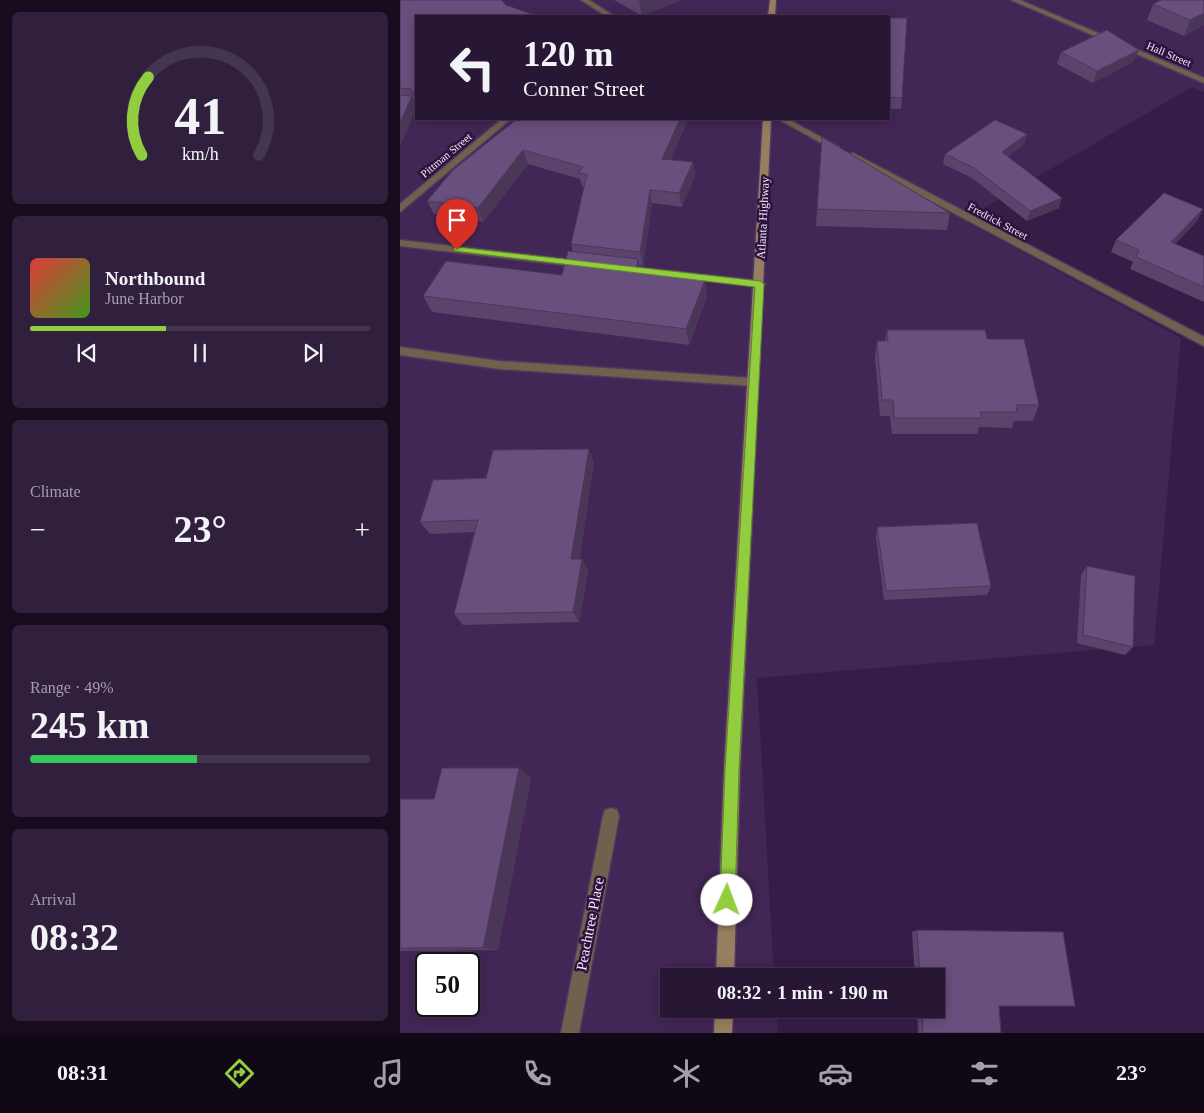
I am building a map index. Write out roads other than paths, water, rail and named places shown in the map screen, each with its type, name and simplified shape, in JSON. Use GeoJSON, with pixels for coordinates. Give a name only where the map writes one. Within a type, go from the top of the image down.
{"type":"FeatureCollection","features":[{"type":"Feature","properties":{"kind":"main road"},"geometry":{"type":"LineString","coordinates":[[772,15],[773,0]]}},
{"type":"Feature","properties":{"kind":"main road","name":"Atlanta Highway"},"geometry":{"type":"LineString","coordinates":[[725,968],[732,770],[760,284],[767,120]]}},
{"type":"Feature","properties":{"kind":"main road"},"geometry":{"type":"LineString","coordinates":[[723,1033],[724,1018]]}},
{"type":"Feature","properties":{"kind":"street"},"geometry":{"type":"LineString","coordinates":[[584,0],[608,15]]}},
{"type":"Feature","properties":{"kind":"street","name":"Hall Street"},"geometry":{"type":"LineString","coordinates":[[1014,0],[1204,81]]}},
{"type":"Feature","properties":{"kind":"street","name":"Pittman Street"},"geometry":{"type":"LineString","coordinates":[[400,209],[506,120]]}},
{"type":"Feature","properties":{"kind":"street","name":"Fredrick Street"},"geometry":{"type":"LineString","coordinates":[[784,120],[1204,342]]}},
{"type":"Feature","properties":{"kind":"street"},"geometry":{"type":"LineString","coordinates":[[400,243],[594,265]]}},
{"type":"Feature","properties":{"kind":"street"},"geometry":{"type":"LineString","coordinates":[[614,268],[760,284]]}},
{"type":"Feature","properties":{"kind":"street"},"geometry":{"type":"LineString","coordinates":[[400,351],[500,364],[753,382]]}},
{"type":"Feature","properties":{"kind":"street","name":"Peachtree Place"},"geometry":{"type":"LineString","coordinates":[[570,1033],[611,816]]}}]}
